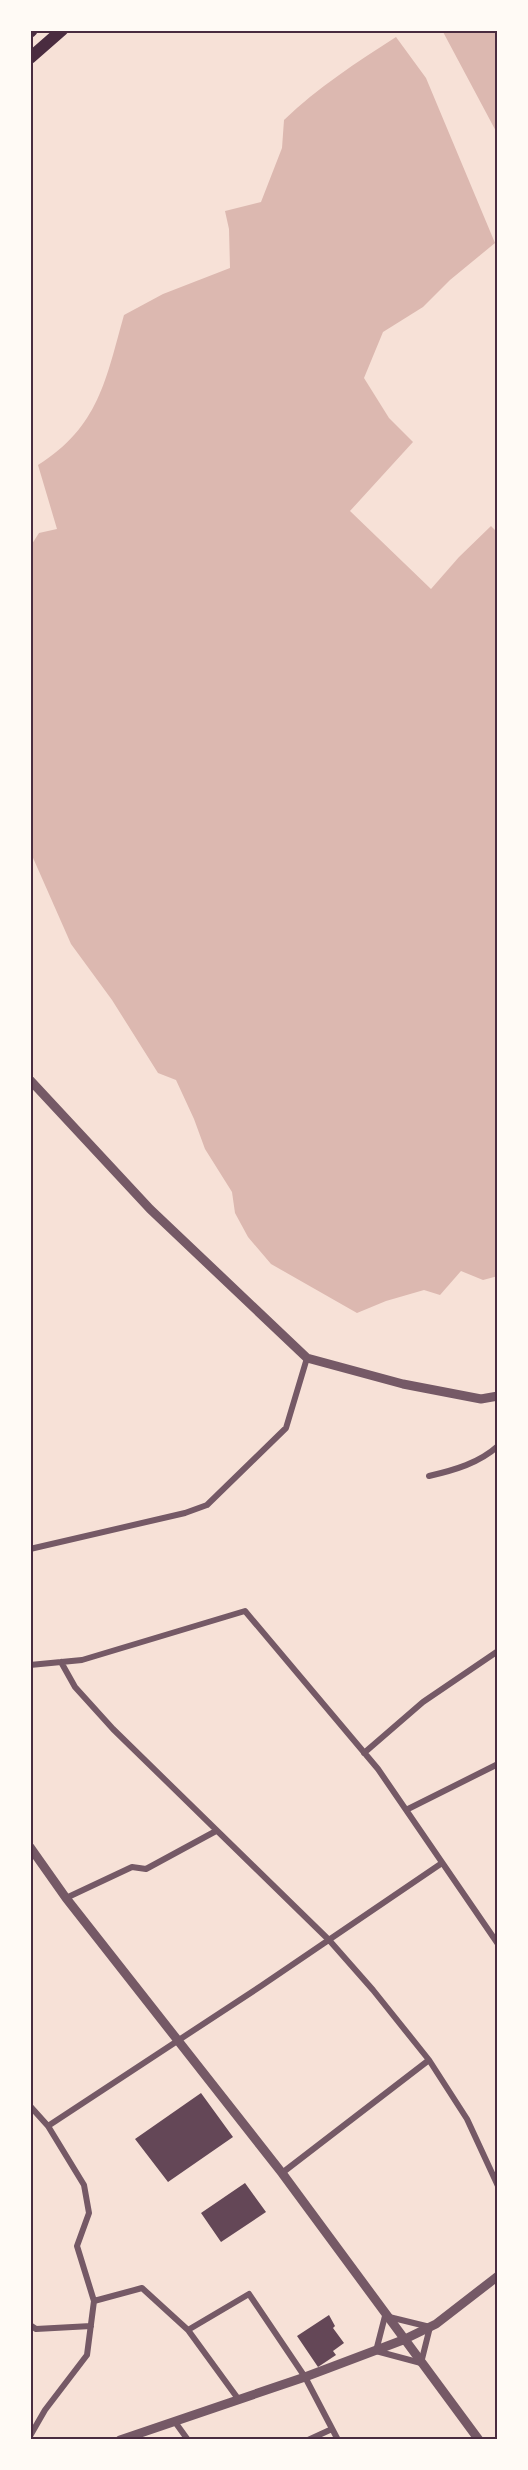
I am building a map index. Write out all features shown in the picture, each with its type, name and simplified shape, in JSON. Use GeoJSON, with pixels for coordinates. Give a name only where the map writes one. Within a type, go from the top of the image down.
{"type":"FeatureCollection","features":[{"type":"Feature","properties":{"kind":"highway"},"geometry":{"type":"LineString","coordinates":[[30,58],[62,30]]}},
{"type":"Feature","properties":{"kind":"street"},"geometry":{"type":"LineString","coordinates":[[30,1080],[150,1209],[307,1358],[403,1384],[481,1399],[498,1396]]}},
{"type":"Feature","properties":{"kind":"street"},"geometry":{"type":"LineString","coordinates":[[30,1549],[185,1513],[207,1505],[286,1428],[307,1358]]}},
{"type":"Feature","properties":{"kind":"street"},"geometry":{"type":"LineString","coordinates":[[429,1476],[453,1471],[486,1457],[498,1446]]}},
{"type":"Feature","properties":{"kind":"street"},"geometry":{"type":"LineString","coordinates":[[30,1665],[82,1660],[245,1611],[364,1753],[498,1944]]}},
{"type":"Feature","properties":{"kind":"street"},"geometry":{"type":"LineString","coordinates":[[364,1753],[423,1702],[498,1651]]}},
{"type":"Feature","properties":{"kind":"street"},"geometry":{"type":"LineString","coordinates":[[61,1662],[75,1687],[113,1729],[329,1940],[373,1990],[429,2060],[467,2119],[498,2186]]}},
{"type":"Feature","properties":{"kind":"street"},"geometry":{"type":"LineString","coordinates":[[406,1810],[498,1764]]}},
{"type":"Feature","properties":{"kind":"street"},"geometry":{"type":"LineString","coordinates":[[66,1898],[132,1867],[146,1869],[216,1831]]}},
{"type":"Feature","properties":{"kind":"street"},"geometry":{"type":"LineString","coordinates":[[30,1847],[66,1898],[282,2173],[478,2440]]}},
{"type":"Feature","properties":{"kind":"street"},"geometry":{"type":"LineString","coordinates":[[48,2126],[179,2041],[442,1863]]}},
{"type":"Feature","properties":{"kind":"street"},"geometry":{"type":"LineString","coordinates":[[282,2173],[429,2060]]}},
{"type":"Feature","properties":{"kind":"street"},"geometry":{"type":"LineString","coordinates":[[30,2106],[48,2126],[84,2185],[89,2213],[77,2246],[94,2301],[87,2355],[45,2410],[30,2436]]}},
{"type":"Feature","properties":{"kind":"street"},"geometry":{"type":"LineString","coordinates":[[120,2440],[305,2377],[403,2340],[430,2327],[498,2276]]}},
{"type":"Feature","properties":{"kind":"street"},"geometry":{"type":"LineString","coordinates":[[94,2301],[142,2288],[189,2330],[239,2400]]}},
{"type":"Feature","properties":{"kind":"street"},"geometry":{"type":"LineString","coordinates":[[189,2330],[249,2294],[305,2377],[339,2440]]}},
{"type":"Feature","properties":{"kind":"street"},"geometry":{"type":"LineString","coordinates":[[385,2316],[430,2327]]}},
{"type":"Feature","properties":{"kind":"street"},"geometry":{"type":"LineString","coordinates":[[376,2351],[385,2316]]}},
{"type":"Feature","properties":{"kind":"street"},"geometry":{"type":"LineString","coordinates":[[30,2325],[36,2329],[91,2326]]}},
{"type":"Feature","properties":{"kind":"street"},"geometry":{"type":"LineString","coordinates":[[421,2363],[430,2327]]}},
{"type":"Feature","properties":{"kind":"street"},"geometry":{"type":"LineString","coordinates":[[376,2351],[421,2363]]}},
{"type":"Feature","properties":{"kind":"street"},"geometry":{"type":"LineString","coordinates":[[175,2421],[188,2440]]}},
{"type":"Feature","properties":{"kind":"street"},"geometry":{"type":"LineString","coordinates":[[308,2440],[332,2429]]}},
{"type":"Feature","properties":{"kind":"shaded area"},"geometry":{"type":"Polygon","coordinates":[[[442,30],[498,30],[498,135],[442,30]]]}},
{"type":"Feature","properties":{"kind":"shaded area"},"geometry":{"type":"Polygon","coordinates":[[[396,37],[426,78],[495,243],[450,280],[423,307],[383,332],[364,378],[389,418],[413,442],[350,511],[431,589],[491,526],[498,533],[498,1276],[483,1280],[461,1271],[440,1295],[424,1290],[386,1301],[357,1313],[271,1264],[248,1237],[235,1213],[232,1192],[205,1149],[176,1080],[158,1073],[112,1000],[71,944],[30,851],[30,547],[39,533],[57,529],[38,465],[75,435],[87,418],[105,381],[124,315],[163,294],[230,268],[229,229],[225,211],[261,202],[282,148],[284,120],[324,86],[396,37]]]}},
{"type":"Feature","properties":{"kind":"building"},"geometry":{"type":"Polygon","coordinates":[[[201,2093],[233,2137],[168,2182],[135,2139],[201,2093]]]}},
{"type":"Feature","properties":{"kind":"building"},"geometry":{"type":"Polygon","coordinates":[[[245,2183],[266,2212],[221,2242],[201,2213],[245,2183]]]}},
{"type":"Feature","properties":{"kind":"building"},"geometry":{"type":"Polygon","coordinates":[[[329,2315],[335,2326],[333,2328],[344,2343],[333,2351],[336,2355],[318,2367],[297,2336],[329,2315]]]}}]}
